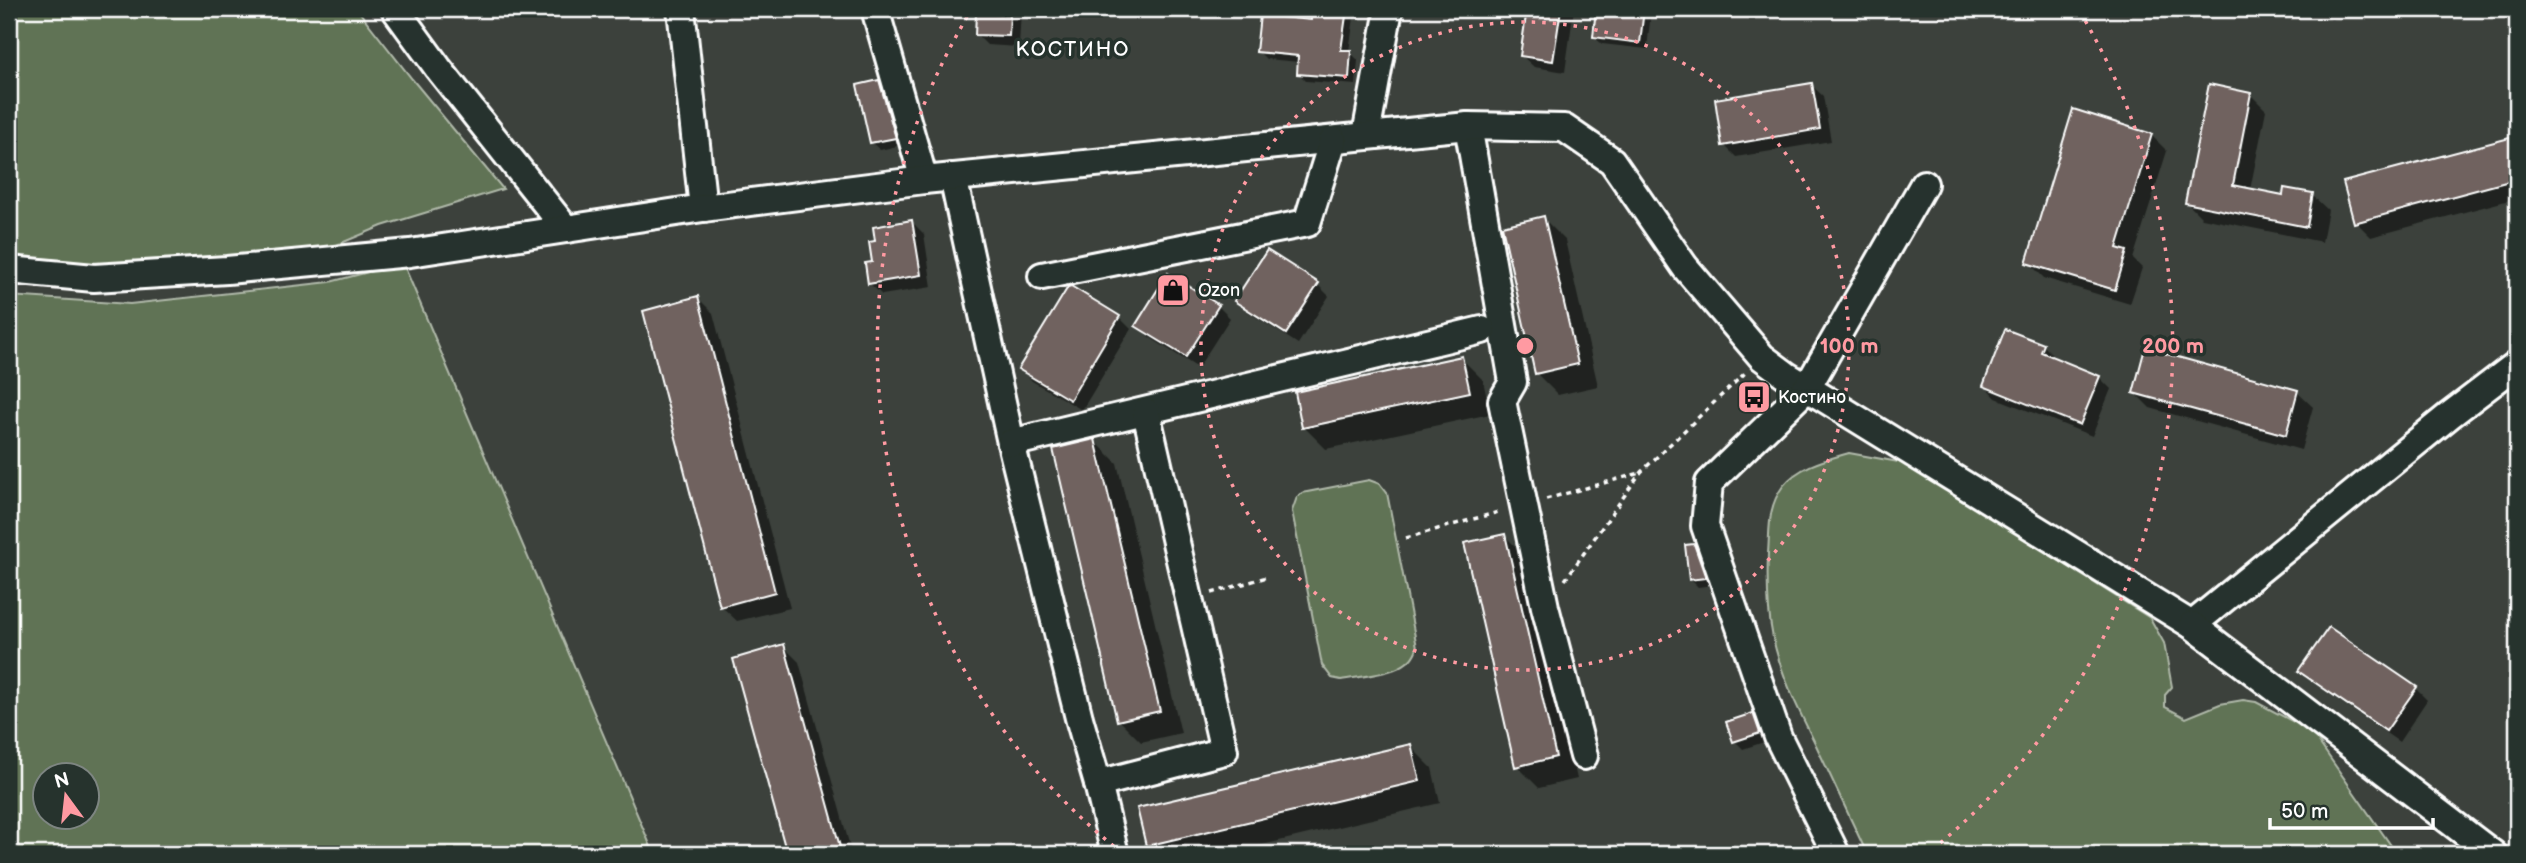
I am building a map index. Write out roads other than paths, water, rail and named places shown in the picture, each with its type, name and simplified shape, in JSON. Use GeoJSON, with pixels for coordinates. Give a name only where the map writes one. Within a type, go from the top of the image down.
{"type":"FeatureCollection","features":[{"type":"Feature","properties":{"kind":"street"},"geometry":{"type":"LineString","coordinates":[[395,9],[438,68],[566,229]]}},
{"type":"Feature","properties":{"kind":"street"},"geometry":{"type":"LineString","coordinates":[[875,9],[924,180]]}},
{"type":"Feature","properties":{"kind":"street"},"geometry":{"type":"LineString","coordinates":[[1366,135],[1389,9]]}},
{"type":"Feature","properties":{"kind":"street"},"geometry":{"type":"LineString","coordinates":[[676,16],[703,208]]}},
{"type":"Feature","properties":{"kind":"street"},"geometry":{"type":"LineString","coordinates":[[9,270],[94,278],[227,270],[410,253],[703,208],[924,180],[1468,126],[1564,128],[1612,161],[1685,267],[1762,357],[1807,388],[2192,625],[2493,854]]}},
{"type":"Feature","properties":{"kind":"street"},"geometry":{"type":"LineString","coordinates":[[1468,126],[1513,382],[1502,401],[1545,607],[1584,755]]}},
{"type":"Feature","properties":{"kind":"street"},"geometry":{"type":"LineString","coordinates":[[1042,276],[1307,223],[1333,140]]}},
{"type":"Feature","properties":{"kind":"street"},"geometry":{"type":"LineString","coordinates":[[953,177],[1011,443],[1115,854]]}},
{"type":"Feature","properties":{"kind":"street"},"geometry":{"type":"LineString","coordinates":[[1836,854],[1778,737],[1705,526],[1709,483],[1807,388],[1924,184]]}},
{"type":"Feature","properties":{"kind":"street"},"geometry":{"type":"LineString","coordinates":[[1011,443],[1482,330]]}},
{"type":"Feature","properties":{"kind":"street"},"geometry":{"type":"LineString","coordinates":[[2192,625],[2450,415],[2517,364]]}},
{"type":"Feature","properties":{"kind":"street"},"geometry":{"type":"LineString","coordinates":[[1098,784],[1224,751],[1146,412]]}},
{"type":"Feature","properties":{"kind":"place","name":"Ozon"},"geometry":{"type":"Point","coordinates":[1173,290]}},
{"type":"Feature","properties":{"kind":"place","name":"Костино"},"geometry":{"type":"Point","coordinates":[1754,397]}},
{"type":"Feature","properties":{"kind":"district","name":"КОСТИНО"},"geometry":{"type":"Point","coordinates":[1073,49]}}]}
